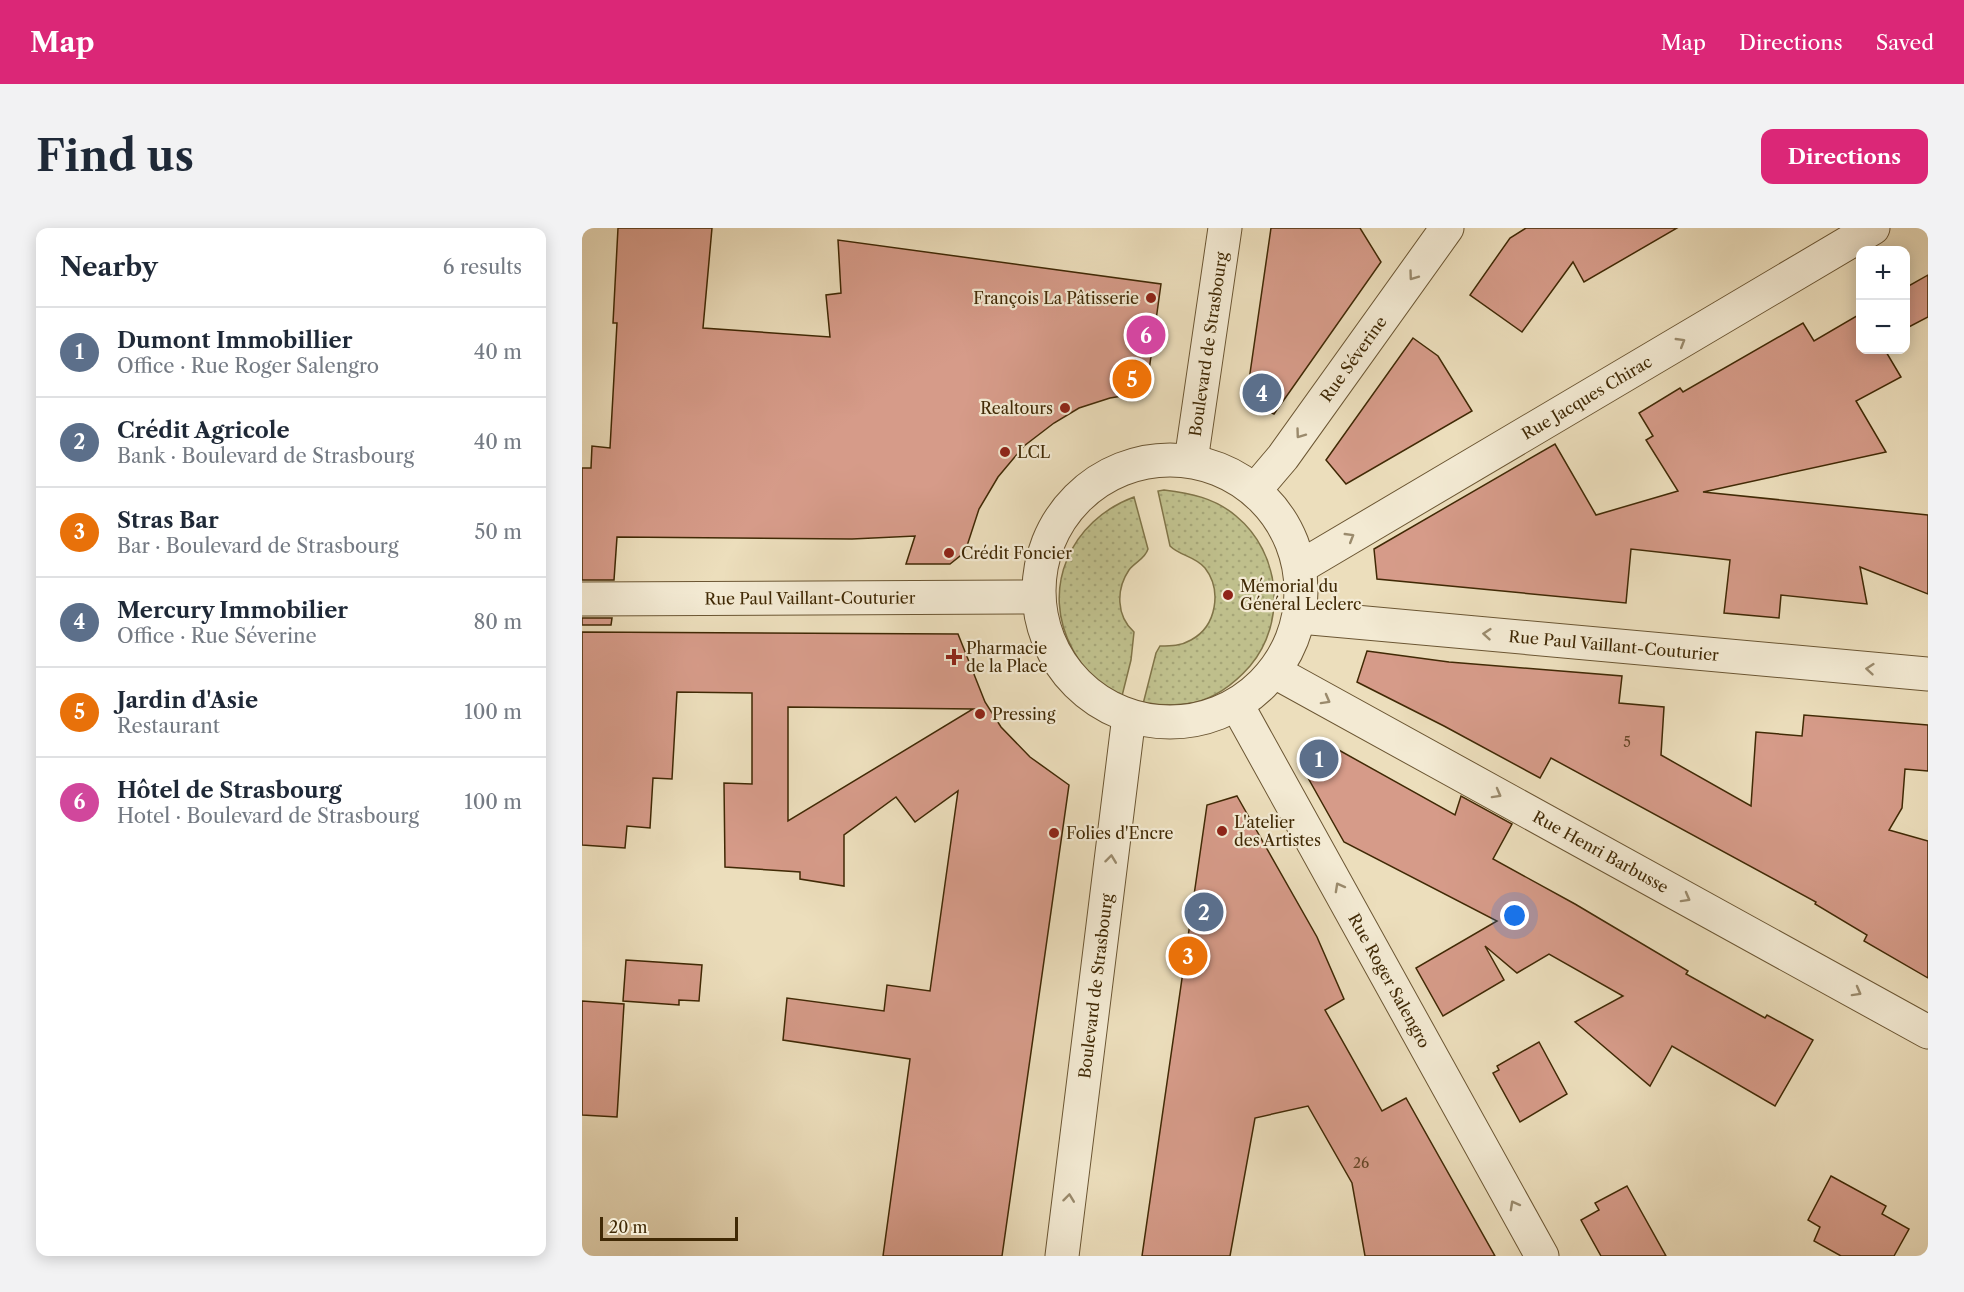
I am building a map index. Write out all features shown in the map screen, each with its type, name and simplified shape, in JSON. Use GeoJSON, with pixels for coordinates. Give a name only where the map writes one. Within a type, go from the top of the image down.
{"type":"FeatureCollection","features":[{"type":"Feature","properties":{"kind":"street","name":"Boulevard de Strasbourg"},"geometry":{"type":"LineString","coordinates":[[1191,461],[1225,228]]}},
{"type":"Feature","properties":{"kind":"street","name":"Rue Séverine"},"geometry":{"type":"LineString","coordinates":[[1255,490],[1283,457],[1448,228]]}},
{"type":"Feature","properties":{"kind":"street","name":"Rue Jacques Chirac"},"geometry":{"type":"LineString","coordinates":[[1300,567],[1873,228]]}},
{"type":"Feature","properties":{"kind":"street"},"geometry":{"type":"LineString","coordinates":[[1162,459],[1191,461],[1225,470],[1255,490],[1276,512],[1292,538],[1300,567],[1302,592],[1300,617],[1291,646],[1275,672],[1237,705],[1202,719],[1166,723],[1129,716],[1094,699],[1065,672],[1046,636],[1038,597],[1041,562],[1053,529],[1074,500],[1102,478],[1134,464],[1162,459]]}},
{"type":"Feature","properties":{"kind":"street","name":"Rue Paul Vaillant-Couturier"},"geometry":{"type":"LineString","coordinates":[[582,599],[1038,597]]}},
{"type":"Feature","properties":{"kind":"street","name":"Rue Paul Vaillant-Couturier"},"geometry":{"type":"LineString","coordinates":[[1300,617],[1928,674]]}},
{"type":"Feature","properties":{"kind":"street","name":"Rue Henri Barbusse"},"geometry":{"type":"LineString","coordinates":[[1275,672],[1928,1032]]}},
{"type":"Feature","properties":{"kind":"street","name":"Rue Roger Salengro"},"geometry":{"type":"LineString","coordinates":[[1237,705],[1542,1256]]}},
{"type":"Feature","properties":{"kind":"street","name":"Boulevard de Strasbourg"},"geometry":{"type":"LineString","coordinates":[[1062,1256],[1129,716]]}},
{"type":"Feature","properties":{"kind":"green space"},"geometry":{"type":"Polygon","coordinates":[[[1164,490],[1202,497],[1236,516],[1251,531],[1262,549],[1270,568],[1274,588],[1274,609],[1270,629],[1262,648],[1250,666],[1217,694],[1201,701],[1180,705],[1143,704],[1156,653],[1160,646],[1183,643],[1200,634],[1211,617],[1215,597],[1214,587],[1205,568],[1170,546],[1158,491],[1164,490]]]}},
{"type":"Feature","properties":{"kind":"green space"},"geometry":{"type":"Polygon","coordinates":[[[1134,497],[1148,549],[1145,555],[1129,570],[1120,594],[1121,610],[1128,626],[1134,632],[1131,660],[1122,696],[1100,683],[1077,657],[1063,627],[1059,604],[1061,581],[1067,559],[1078,539],[1093,522],[1112,508],[1134,497]]]}},
{"type":"Feature","properties":{"kind":"building"},"geometry":{"type":"Polygon","coordinates":[[[618,228],[712,228],[703,328],[830,337],[826,295],[841,293],[838,240],[1161,284],[1146,392],[1110,398],[1079,408],[1054,423],[1024,446],[998,477],[979,509],[965,552],[950,564],[906,564],[915,536],[852,539],[617,537],[614,580],[582,580],[582,468],[591,468],[592,446],[610,448],[617,323],[613,323],[618,228]]]}},
{"type":"Feature","properties":{"kind":"building"},"geometry":{"type":"Polygon","coordinates":[[[1271,228],[1360,228],[1381,262],[1274,414],[1246,401],[1271,228]]]}},
{"type":"Feature","properties":{"kind":"building"},"geometry":{"type":"Polygon","coordinates":[[[1526,228],[1677,228],[1584,282],[1573,262],[1522,332],[1470,295],[1510,238],[1526,228]]]}},
{"type":"Feature","properties":{"kind":"building"},"geometry":{"type":"Polygon","coordinates":[[[1928,275],[1928,317],[1910,326],[1910,300],[1910,285],[1928,275]]]}},
{"type":"Feature","properties":{"kind":"building"},"geometry":{"type":"Polygon","coordinates":[[[1856,316],[1856,354],[1887,354],[1901,377],[1856,401],[1886,452],[1703,492],[1928,515],[1928,594],[1860,567],[1867,604],[1781,595],[1779,618],[1724,613],[1730,560],[1631,549],[1626,603],[1377,579],[1374,549],[1555,444],[1596,515],[1678,491],[1646,440],[1653,436],[1639,413],[1680,388],[1683,392],[1803,323],[1814,341],[1856,316]]]}},
{"type":"Feature","properties":{"kind":"building"},"geometry":{"type":"Polygon","coordinates":[[[1413,338],[1438,356],[1472,411],[1346,484],[1326,460],[1413,338]]]}},
{"type":"Feature","properties":{"kind":"building"},"geometry":{"type":"Polygon","coordinates":[[[582,618],[612,618],[611,625],[582,625],[582,618]]]}},
{"type":"Feature","properties":{"kind":"building"},"geometry":{"type":"Polygon","coordinates":[[[582,632],[958,634],[985,702],[1001,727],[1030,757],[1069,785],[1002,1256],[883,1256],[910,1059],[783,1040],[787,998],[884,1011],[887,985],[930,991],[958,791],[915,822],[896,797],[844,835],[844,886],[800,879],[800,872],[725,867],[724,783],[752,784],[752,693],[677,692],[672,779],[653,778],[650,828],[627,826],[625,848],[582,845],[582,632]],[[788,707],[788,821],[973,709],[788,707]]]}},
{"type":"Feature","properties":{"kind":"building"},"geometry":{"type":"Polygon","coordinates":[[[1367,651],[1449,662],[1622,676],[1619,703],[1664,707],[1661,755],[1751,806],[1756,732],[1802,736],[1804,715],[1928,725],[1928,771],[1905,769],[1902,808],[1889,830],[1928,841],[1928,978],[1864,941],[1867,935],[1815,904],[1816,902],[1551,758],[1540,778],[1357,682],[1367,651]]]}},
{"type":"Feature","properties":{"kind":"building"},"geometry":{"type":"Polygon","coordinates":[[[1316,740],[1328,744],[1455,815],[1461,796],[1512,824],[1493,859],[1575,904],[1688,971],[1686,974],[1765,1018],[1767,1015],[1813,1040],[1775,1106],[1672,1046],[1650,1086],[1575,1022],[1623,996],[1549,954],[1517,973],[1485,946],[1504,980],[1443,1016],[1416,968],[1497,921],[1344,842],[1299,759],[1305,747],[1316,740]]]}},
{"type":"Feature","properties":{"kind":"building"},"geometry":{"type":"Polygon","coordinates":[[[1237,796],[1317,937],[1344,999],[1325,1010],[1382,1111],[1406,1098],[1495,1256],[1365,1256],[1352,1183],[1308,1106],[1255,1118],[1230,1256],[1142,1256],[1207,805],[1237,796]]]}},
{"type":"Feature","properties":{"kind":"building"},"geometry":{"type":"Polygon","coordinates":[[[626,960],[702,965],[699,1001],[679,1000],[679,1005],[623,1001],[626,960]]]}},
{"type":"Feature","properties":{"kind":"building"},"geometry":{"type":"Polygon","coordinates":[[[582,1001],[624,1004],[617,1117],[582,1115],[582,1001]]]}},
{"type":"Feature","properties":{"kind":"building"},"geometry":{"type":"Polygon","coordinates":[[[1539,1042],[1567,1094],[1520,1122],[1493,1073],[1499,1070],[1497,1066],[1539,1042]]]}},
{"type":"Feature","properties":{"kind":"building"},"geometry":{"type":"Polygon","coordinates":[[[1831,1176],[1886,1206],[1882,1214],[1909,1229],[1894,1256],[1841,1256],[1814,1241],[1820,1227],[1808,1220],[1831,1176]]]}},
{"type":"Feature","properties":{"kind":"building"},"geometry":{"type":"Polygon","coordinates":[[[1627,1186],[1666,1256],[1601,1256],[1581,1220],[1599,1210],[1595,1203],[1627,1186]]]}},
{"type":"Feature","properties":{"kind":"place","name":"François La Pâtisserie"},"geometry":{"type":"Point","coordinates":[1151,298]}},
{"type":"Feature","properties":{"kind":"place","name":"Hôtel de Strasbourg"},"geometry":{"type":"Point","coordinates":[1146,335]}},
{"type":"Feature","properties":{"kind":"place","name":"Jardin d'Asie"},"geometry":{"type":"Point","coordinates":[1132,379]}},
{"type":"Feature","properties":{"kind":"place","name":"Mercury Immobilier"},"geometry":{"type":"Point","coordinates":[1262,393]}},
{"type":"Feature","properties":{"kind":"place","name":"Realtours"},"geometry":{"type":"Point","coordinates":[1065,408]}},
{"type":"Feature","properties":{"kind":"place","name":"LCL"},"geometry":{"type":"Point","coordinates":[1005,452]}},
{"type":"Feature","properties":{"kind":"place","name":"Crédit Foncier"},"geometry":{"type":"Point","coordinates":[949,553]}},
{"type":"Feature","properties":{"kind":"place","name":"Mémorial du Général Leclerc"},"geometry":{"type":"Point","coordinates":[1228,595]}},
{"type":"Feature","properties":{"kind":"place","name":"Pharmacie de la Place"},"geometry":{"type":"Point","coordinates":[954,657]}},
{"type":"Feature","properties":{"kind":"place","name":"Pressing"},"geometry":{"type":"Point","coordinates":[980,714]}},
{"type":"Feature","properties":{"kind":"place","name":"Dumont Immobillier"},"geometry":{"type":"Point","coordinates":[1319,759]}},
{"type":"Feature","properties":{"kind":"place","name":"L'atelier des Artistes"},"geometry":{"type":"Point","coordinates":[1222,831]}},
{"type":"Feature","properties":{"kind":"place","name":"Folies d'Encre"},"geometry":{"type":"Point","coordinates":[1054,833]}},
{"type":"Feature","properties":{"kind":"place","name":"Crédit Agricole"},"geometry":{"type":"Point","coordinates":[1204,912]}},
{"type":"Feature","properties":{"kind":"place","name":"Stras Bar"},"geometry":{"type":"Point","coordinates":[1188,956]}}]}
